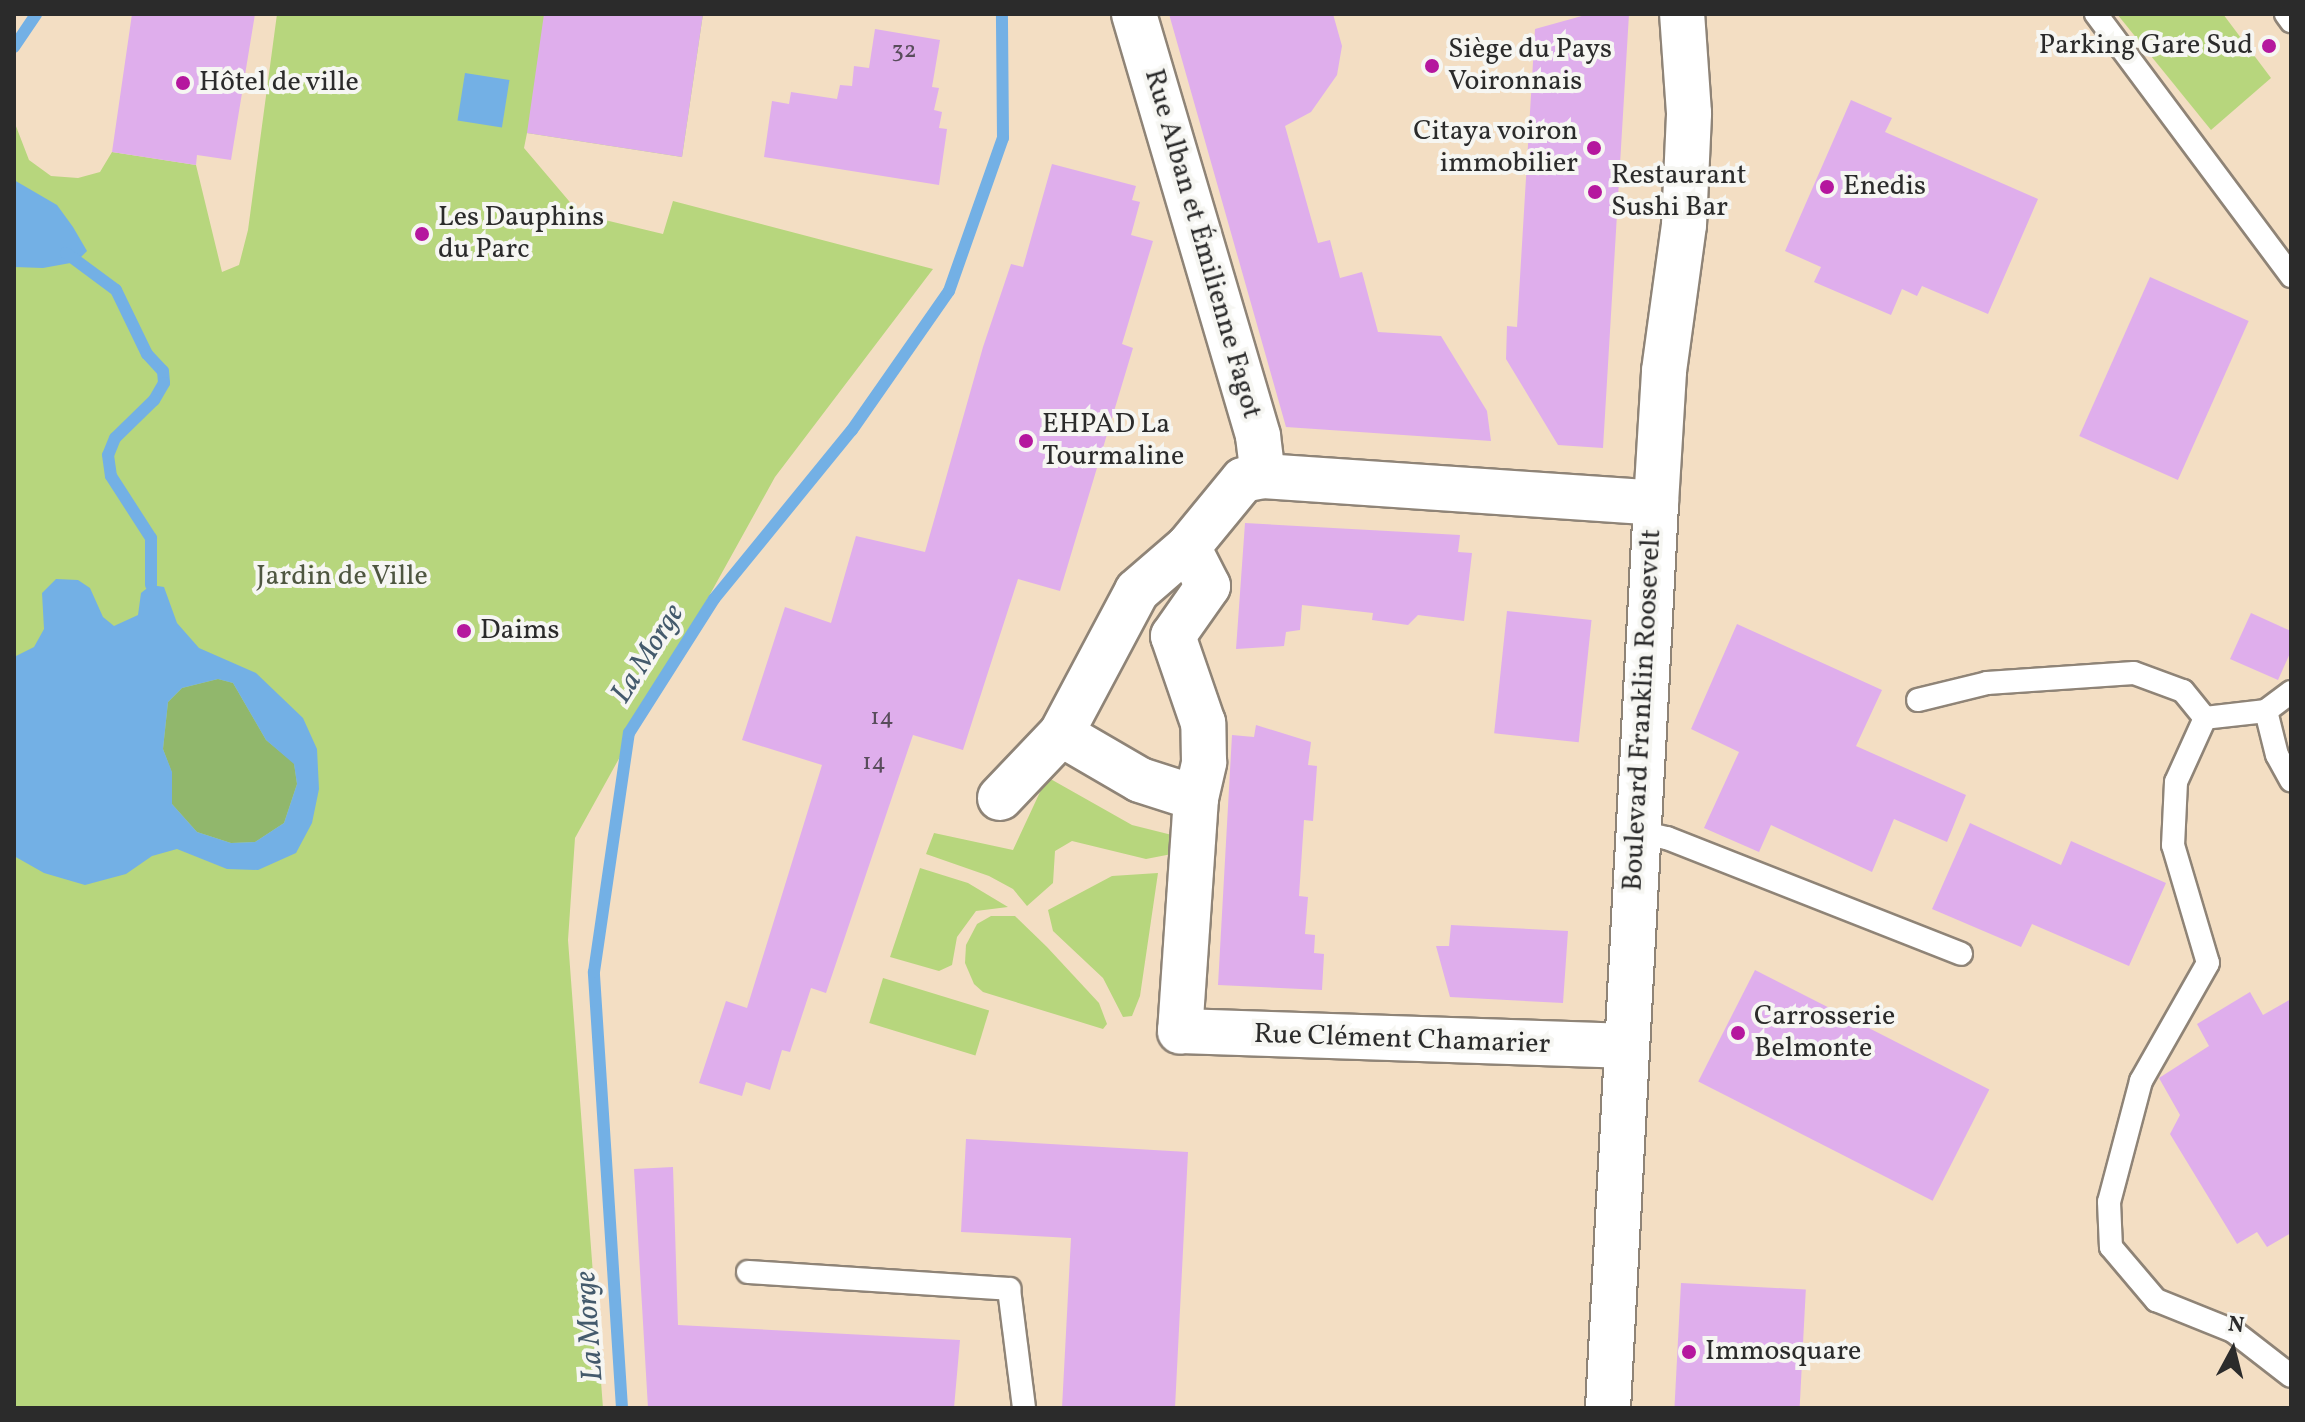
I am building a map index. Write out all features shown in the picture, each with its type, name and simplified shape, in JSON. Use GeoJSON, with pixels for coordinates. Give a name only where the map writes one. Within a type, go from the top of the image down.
{"type":"FeatureCollection","features":[{"type":"Feature","properties":{"kind":"street","name":"Rue Alban et Émilienne Fagot"},"geometry":{"type":"LineString","coordinates":[[1134,14],[1258,436],[1263,476]]}},
{"type":"Feature","properties":{"kind":"street","name":"Boulevard Franklin Roosevelt"},"geometry":{"type":"LineString","coordinates":[[1608,1408],[1623,1046],[1664,371],[1684,225],[1689,113],[1682,14]]}},
{"type":"Feature","properties":{"kind":"street"},"geometry":{"type":"LineString","coordinates":[[1000,798],[1061,734],[1137,591],[1188,547],[1243,480],[1263,476],[1656,503]]}},
{"type":"Feature","properties":{"kind":"street"},"geometry":{"type":"LineString","coordinates":[[1061,734],[1140,780],[1196,798],[1204,762],[1203,723],[1173,636],[1208,586],[1188,547]]}},
{"type":"Feature","properties":{"kind":"street","name":"Rue Clément Chamarier"},"geometry":{"type":"LineString","coordinates":[[1196,798],[1180,1031],[1623,1046]]}},
{"type":"Feature","properties":{"kind":"lane"},"geometry":{"type":"LineString","coordinates":[[2096,14],[2291,276]]}},
{"type":"Feature","properties":{"kind":"lane"},"geometry":{"type":"LineString","coordinates":[[2286,14],[2291,21]]}},
{"type":"Feature","properties":{"kind":"lane"},"geometry":{"type":"LineString","coordinates":[[1918,700],[1987,683],[2134,673],[2183,691],[2205,718]]}},
{"type":"Feature","properties":{"kind":"lane"},"geometry":{"type":"LineString","coordinates":[[2205,718],[2266,711],[2291,692]]}},
{"type":"Feature","properties":{"kind":"lane"},"geometry":{"type":"LineString","coordinates":[[2266,711],[2277,755],[2291,780]]}},
{"type":"Feature","properties":{"kind":"lane"},"geometry":{"type":"LineString","coordinates":[[2205,718],[2176,782],[2173,845],[2208,963],[2141,1081],[2109,1202],[2111,1247],[2156,1300],[2233,1331],[2291,1376]]}},
{"type":"Feature","properties":{"kind":"lane"},"geometry":{"type":"LineString","coordinates":[[1636,831],[1667,838],[1961,954]]}},
{"type":"Feature","properties":{"kind":"lane"},"geometry":{"type":"LineString","coordinates":[[748,1272],[1009,1289],[1024,1408]]}},
{"type":"Feature","properties":{"kind":"green space","name":"Jardin de Ville"},"geometry":{"type":"Polygon","coordinates":[[[277,14],[703,14],[682,157],[527,133],[524,148],[580,214],[663,234],[673,201],[933,269],[775,477],[575,838],[568,940],[603,1408],[14,1408],[14,121],[29,160],[51,176],[78,178],[100,172],[112,152],[196,165],[222,272],[239,265],[248,230],[277,14]]]}},
{"type":"Feature","properties":{"kind":"green space"},"geometry":{"type":"Polygon","coordinates":[[[2117,14],[2223,14],[2271,78],[2211,130],[2117,14]]]}},
{"type":"Feature","properties":{"kind":"green space"},"geometry":{"type":"Polygon","coordinates":[[[218,679],[233,683],[266,740],[294,763],[297,784],[284,823],[255,842],[231,843],[197,832],[172,804],[172,773],[163,749],[168,702],[182,688],[218,679]]]}},
{"type":"Feature","properties":{"kind":"green space"},"geometry":{"type":"Polygon","coordinates":[[[1047,777],[1132,825],[1184,838],[1182,852],[1146,859],[1072,841],[1055,851],[1053,883],[1027,906],[1013,889],[989,876],[926,854],[934,833],[1013,850],[1047,777]]]}},
{"type":"Feature","properties":{"kind":"green space"},"geometry":{"type":"Polygon","coordinates":[[[920,868],[968,883],[1008,907],[976,911],[957,937],[952,965],[939,971],[890,957],[920,868]]]}},
{"type":"Feature","properties":{"kind":"green space"},"geometry":{"type":"Polygon","coordinates":[[[1158,873],[1140,996],[1132,1016],[1123,1017],[1103,978],[1053,931],[1048,910],[1112,876],[1158,873]]]}},
{"type":"Feature","properties":{"kind":"green space"},"geometry":{"type":"Polygon","coordinates":[[[991,916],[1015,916],[1047,947],[1099,1003],[1107,1024],[1103,1029],[983,992],[974,984],[965,963],[966,945],[977,924],[991,916]]]}},
{"type":"Feature","properties":{"kind":"green space"},"geometry":{"type":"Polygon","coordinates":[[[883,978],[989,1010],[975,1055],[869,1023],[883,978]]]}},
{"type":"Feature","properties":{"kind":"water"},"geometry":{"type":"Polygon","coordinates":[[[465,73],[509,80],[502,127],[457,120],[465,73]]]}},
{"type":"Feature","properties":{"kind":"water"},"geometry":{"type":"Polygon","coordinates":[[[14,180],[57,205],[87,251],[76,262],[43,268],[14,267],[14,180]]]}},
{"type":"Feature","properties":{"kind":"water"},"geometry":{"type":"Polygon","coordinates":[[[56,579],[78,580],[90,588],[103,617],[114,626],[138,615],[141,593],[151,585],[164,587],[177,623],[199,648],[256,673],[303,718],[317,749],[319,789],[312,823],[296,853],[258,870],[227,869],[177,849],[152,856],[126,874],[85,885],[44,873],[14,856],[14,657],[34,647],[44,629],[42,593],[56,579]],[[218,679],[182,688],[168,702],[163,749],[172,772],[172,804],[197,832],[231,843],[255,842],[284,823],[297,784],[294,764],[266,740],[233,683],[218,679]]]}},
{"type":"Feature","properties":{"kind":"building","name":"Hôtel de ville"},"geometry":{"type":"Polygon","coordinates":[[[132,14],[255,14],[231,160],[197,155],[196,165],[112,152],[132,14]]]}},
{"type":"Feature","properties":{"kind":"building"},"geometry":{"type":"Polygon","coordinates":[[[544,14],[703,14],[682,157],[527,133],[544,14]]]}},
{"type":"Feature","properties":{"kind":"building"},"geometry":{"type":"Polygon","coordinates":[[[1169,14],[1333,14],[1342,46],[1337,75],[1311,112],[1285,126],[1318,243],[1330,240],[1340,278],[1362,272],[1378,332],[1441,336],[1487,411],[1491,441],[1286,427],[1169,14]]]}},
{"type":"Feature","properties":{"kind":"building"},"geometry":{"type":"Polygon","coordinates":[[[1589,14],[1629,14],[1603,448],[1558,445],[1506,359],[1507,326],[1517,327],[1535,29],[1589,14]]]}},
{"type":"Feature","properties":{"kind":"building"},"geometry":{"type":"Polygon","coordinates":[[[875,29],[940,40],[932,87],[939,88],[934,110],[942,112],[939,128],[947,129],[939,185],[764,157],[772,101],[789,104],[791,92],[837,99],[840,85],[852,86],[854,66],[869,68],[875,29]]]}},
{"type":"Feature","properties":{"kind":"building"},"geometry":{"type":"Polygon","coordinates":[[[1851,100],[1892,118],[1885,132],[2038,199],[1988,314],[1922,286],[1917,296],[1902,289],[1891,315],[1814,282],[1821,267],[1785,251],[1851,100]]]}},
{"type":"Feature","properties":{"kind":"building"},"geometry":{"type":"Polygon","coordinates":[[[1052,164],[1136,186],[1132,200],[1140,202],[1131,235],[1153,241],[1122,344],[1133,348],[1060,591],[1018,579],[963,750],[913,735],[826,993],[811,988],[790,1052],[782,1050],[770,1090],[746,1082],[742,1096],[699,1083],[726,1001],[747,1008],[822,765],[742,740],[785,607],[831,623],[856,536],[925,552],[983,347],[1011,264],[1023,267],[1052,164]]]}},
{"type":"Feature","properties":{"kind":"building"},"geometry":{"type":"Polygon","coordinates":[[[2150,277],[2249,321],[2178,480],[2079,436],[2150,277]]]}},
{"type":"Feature","properties":{"kind":"building"},"geometry":{"type":"Polygon","coordinates":[[[1245,523],[1460,535],[1458,552],[1472,553],[1464,621],[1418,615],[1408,625],[1372,620],[1373,613],[1302,605],[1300,630],[1286,632],[1284,646],[1236,649],[1245,523]]]}},
{"type":"Feature","properties":{"kind":"building"},"geometry":{"type":"Polygon","coordinates":[[[1507,611],[1592,620],[1579,742],[1494,733],[1507,611]]]}},
{"type":"Feature","properties":{"kind":"building"},"geometry":{"type":"Polygon","coordinates":[[[2251,613],[2291,631],[2291,651],[2278,680],[2230,659],[2251,613]]]}},
{"type":"Feature","properties":{"kind":"building"},"geometry":{"type":"Polygon","coordinates":[[[1737,624],[1882,690],[1856,746],[1966,795],[1947,842],[1894,819],[1872,872],[1771,825],[1759,852],[1704,828],[1739,752],[1691,729],[1737,624]]]}},
{"type":"Feature","properties":{"kind":"building"},"geometry":{"type":"Polygon","coordinates":[[[1256,725],[1311,742],[1308,765],[1317,766],[1313,821],[1304,820],[1299,896],[1308,897],[1305,934],[1315,935],[1314,953],[1324,954],[1322,990],[1218,985],[1232,735],[1254,737],[1256,725]]]}},
{"type":"Feature","properties":{"kind":"building"},"geometry":{"type":"Polygon","coordinates":[[[1970,823],[2061,865],[2071,841],[2166,883],[2129,966],[2032,924],[2021,947],[1932,909],[1970,823]]]}},
{"type":"Feature","properties":{"kind":"building"},"geometry":{"type":"Polygon","coordinates":[[[1451,925],[1568,931],[1563,1003],[1450,997],[1436,946],[1449,946],[1451,925]]]}},
{"type":"Feature","properties":{"kind":"building"},"geometry":{"type":"Polygon","coordinates":[[[1755,970],[1989,1089],[1933,1201],[1698,1081],[1755,970]]]}},
{"type":"Feature","properties":{"kind":"building"},"geometry":{"type":"Polygon","coordinates":[[[2250,992],[2263,1015],[2291,999],[2291,1233],[2267,1247],[2257,1232],[2237,1244],[2170,1134],[2180,1115],[2159,1078],[2209,1046],[2197,1024],[2250,992]]]}},
{"type":"Feature","properties":{"kind":"building"},"geometry":{"type":"Polygon","coordinates":[[[966,1139],[1188,1152],[1175,1408],[1062,1408],[1071,1238],[961,1232],[966,1139]]]}},
{"type":"Feature","properties":{"kind":"building"},"geometry":{"type":"Polygon","coordinates":[[[673,1167],[678,1325],[960,1340],[954,1408],[648,1408],[634,1169],[673,1167]]]}},
{"type":"Feature","properties":{"kind":"building"},"geometry":{"type":"Polygon","coordinates":[[[1681,1283],[1806,1290],[1800,1408],[1674,1408],[1681,1283]]]}},
{"type":"Feature","properties":{"kind":"waterway"},"geometry":{"type":"LineString","coordinates":[[14,47],[36,14]]}},
{"type":"Feature","properties":{"kind":"waterway","name":"La Morge"},"geometry":{"type":"LineString","coordinates":[[622,1408],[594,972],[629,733],[714,599],[852,430],[949,291],[1003,138],[1002,14]]}},
{"type":"Feature","properties":{"kind":"waterway"},"geometry":{"type":"LineString","coordinates":[[66,253],[116,290],[147,354],[163,371],[164,383],[154,400],[115,438],[108,455],[111,476],[151,538],[151,585]]}},
{"type":"Feature","properties":{"kind":"place","name":"Parking Gare Sud"},"geometry":{"type":"Point","coordinates":[2269,46]}},
{"type":"Feature","properties":{"kind":"place","name":"Siège du Pays Voironnais"},"geometry":{"type":"Point","coordinates":[1432,66]}},
{"type":"Feature","properties":{"kind":"place","name":"Hôtel de ville"},"geometry":{"type":"Point","coordinates":[183,83]}},
{"type":"Feature","properties":{"kind":"place","name":"Citaya voiron immobilier"},"geometry":{"type":"Point","coordinates":[1594,148]}},
{"type":"Feature","properties":{"kind":"place","name":"Enedis"},"geometry":{"type":"Point","coordinates":[1827,187]}},
{"type":"Feature","properties":{"kind":"place","name":"Restaurant Sushi Bar"},"geometry":{"type":"Point","coordinates":[1595,192]}},
{"type":"Feature","properties":{"kind":"place","name":"Les Dauphins du Parc"},"geometry":{"type":"Point","coordinates":[422,234]}},
{"type":"Feature","properties":{"kind":"place","name":"EHPAD La Tourmaline"},"geometry":{"type":"Point","coordinates":[1026,441]}},
{"type":"Feature","properties":{"kind":"place","name":"Daims"},"geometry":{"type":"Point","coordinates":[464,631]}},
{"type":"Feature","properties":{"kind":"place","name":"Carrosserie Belmonte"},"geometry":{"type":"Point","coordinates":[1738,1033]}},
{"type":"Feature","properties":{"kind":"place","name":"Immosquare"},"geometry":{"type":"Point","coordinates":[1689,1352]}}]}
